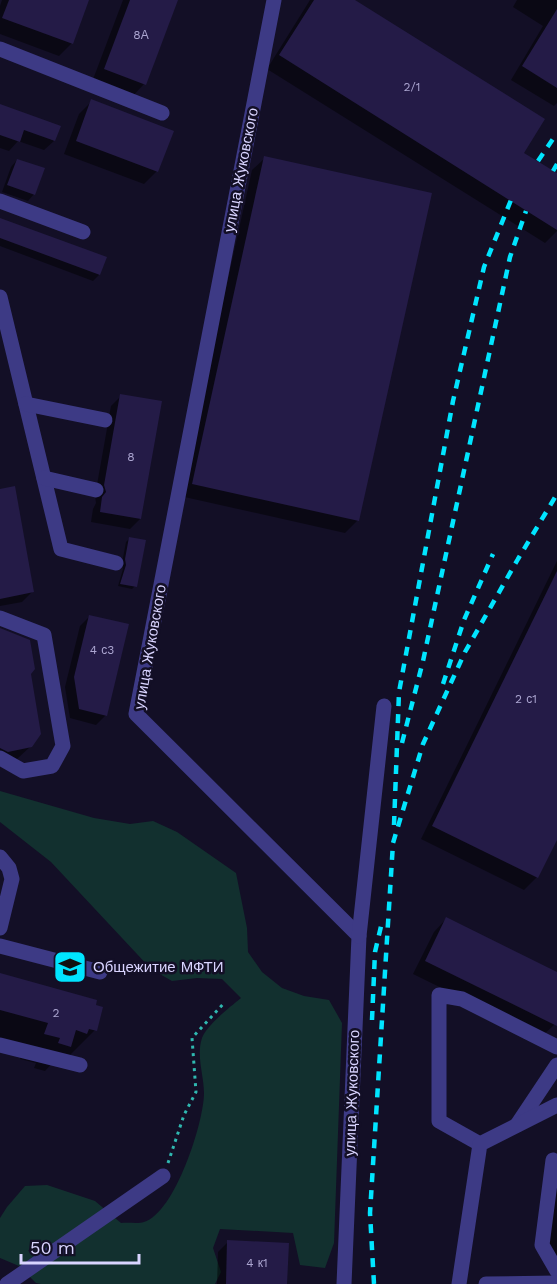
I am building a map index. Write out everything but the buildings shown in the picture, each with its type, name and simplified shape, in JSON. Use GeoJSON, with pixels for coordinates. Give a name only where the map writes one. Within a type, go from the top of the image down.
{"type":"FeatureCollection","features":[{"type":"Feature","properties":{"kind":"street","name":"улица Жуковского"},"geometry":{"type":"LineString","coordinates":[[274,0],[136,714],[359,936],[344,1284]]}},
{"type":"Feature","properties":{"kind":"street"},"geometry":{"type":"LineString","coordinates":[[0,49],[162,113]]}},
{"type":"Feature","properties":{"kind":"street"},"geometry":{"type":"LineString","coordinates":[[0,201],[82,232]]}},
{"type":"Feature","properties":{"kind":"street"},"geometry":{"type":"LineString","coordinates":[[0,297],[61,549],[117,563]]}},
{"type":"Feature","properties":{"kind":"street"},"geometry":{"type":"LineString","coordinates":[[26,404],[105,420]]}},
{"type":"Feature","properties":{"kind":"street"},"geometry":{"type":"LineString","coordinates":[[44,478],[96,490]]}},
{"type":"Feature","properties":{"kind":"street"},"geometry":{"type":"LineString","coordinates":[[0,618],[44,635],[63,746],[52,766],[23,771],[0,758]]}},
{"type":"Feature","properties":{"kind":"street"},"geometry":{"type":"LineString","coordinates":[[359,936],[384,706]]}},
{"type":"Feature","properties":{"kind":"street"},"geometry":{"type":"LineString","coordinates":[[0,857],[9,868],[12,879],[0,928]]}},
{"type":"Feature","properties":{"kind":"street"},"geometry":{"type":"LineString","coordinates":[[0,946],[100,972]]}},
{"type":"Feature","properties":{"kind":"street"},"geometry":{"type":"LineString","coordinates":[[480,1144],[439,1121],[439,995],[462,999],[557,1047]]}},
{"type":"Feature","properties":{"kind":"street"},"geometry":{"type":"LineString","coordinates":[[0,1045],[80,1065]]}},
{"type":"Feature","properties":{"kind":"street"},"geometry":{"type":"LineString","coordinates":[[516,1126],[557,1065]]}},
{"type":"Feature","properties":{"kind":"street"},"geometry":{"type":"LineString","coordinates":[[480,1144],[557,1105]]}},
{"type":"Feature","properties":{"kind":"street"},"geometry":{"type":"LineString","coordinates":[[459,1284],[480,1144]]}},
{"type":"Feature","properties":{"kind":"street"},"geometry":{"type":"LineString","coordinates":[[554,1160],[542,1245],[557,1270]]}},
{"type":"Feature","properties":{"kind":"street"},"geometry":{"type":"LineString","coordinates":[[7,1284],[163,1176]]}},
{"type":"Feature","properties":{"kind":"street"},"geometry":{"type":"LineString","coordinates":[[486,1284],[557,1283]]}},
{"type":"Feature","properties":{"kind":"path"},"geometry":{"type":"LineString","coordinates":[[163,1176],[184,1115],[196,1092],[192,1038],[224,1003]]}},
{"type":"Feature","properties":{"kind":"green space"},"geometry":{"type":"Polygon","coordinates":[[[0,791],[94,818],[130,824],[153,821],[177,832],[236,873],[247,928],[248,952],[262,972],[282,988],[304,996],[329,1000],[342,1023],[334,1243],[325,1268],[300,1265],[293,1233],[220,1229],[213,1248],[221,1272],[215,1284],[41,1284],[36,1283],[19,1266],[0,1258],[0,1218],[25,1186],[47,1185],[95,1201],[121,1223],[142,1223],[155,1215],[177,1185],[199,1124],[204,1093],[200,1059],[202,1038],[214,1022],[241,998],[222,979],[197,978],[172,981],[151,969],[51,862],[0,822],[0,791]]]}},
{"type":"Feature","properties":{"kind":"railway"},"geometry":{"type":"LineString","coordinates":[[538,161],[557,133]]}},
{"type":"Feature","properties":{"kind":"railway"},"geometry":{"type":"LineString","coordinates":[[553,171],[557,164]]}},
{"type":"Feature","properties":{"kind":"railway"},"geometry":{"type":"LineString","coordinates":[[394,825],[399,692],[453,401],[484,267],[511,200]]}},
{"type":"Feature","properties":{"kind":"railway"},"geometry":{"type":"LineString","coordinates":[[402,743],[423,661],[510,257],[526,211]]}},
{"type":"Feature","properties":{"kind":"railway"},"geometry":{"type":"LineString","coordinates":[[374,1284],[370,1213],[393,843],[423,744],[465,652],[557,494]]}},
{"type":"Feature","properties":{"kind":"railway"},"geometry":{"type":"LineString","coordinates":[[443,684],[464,620],[493,554]]}},
{"type":"Feature","properties":{"kind":"railway"},"geometry":{"type":"LineString","coordinates":[[372,1020],[375,952],[382,922]]}},
{"type":"Feature","properties":{"kind":"place","name":"Общежитие МФТИ"},"geometry":{"type":"Point","coordinates":[70,967]}}]}
